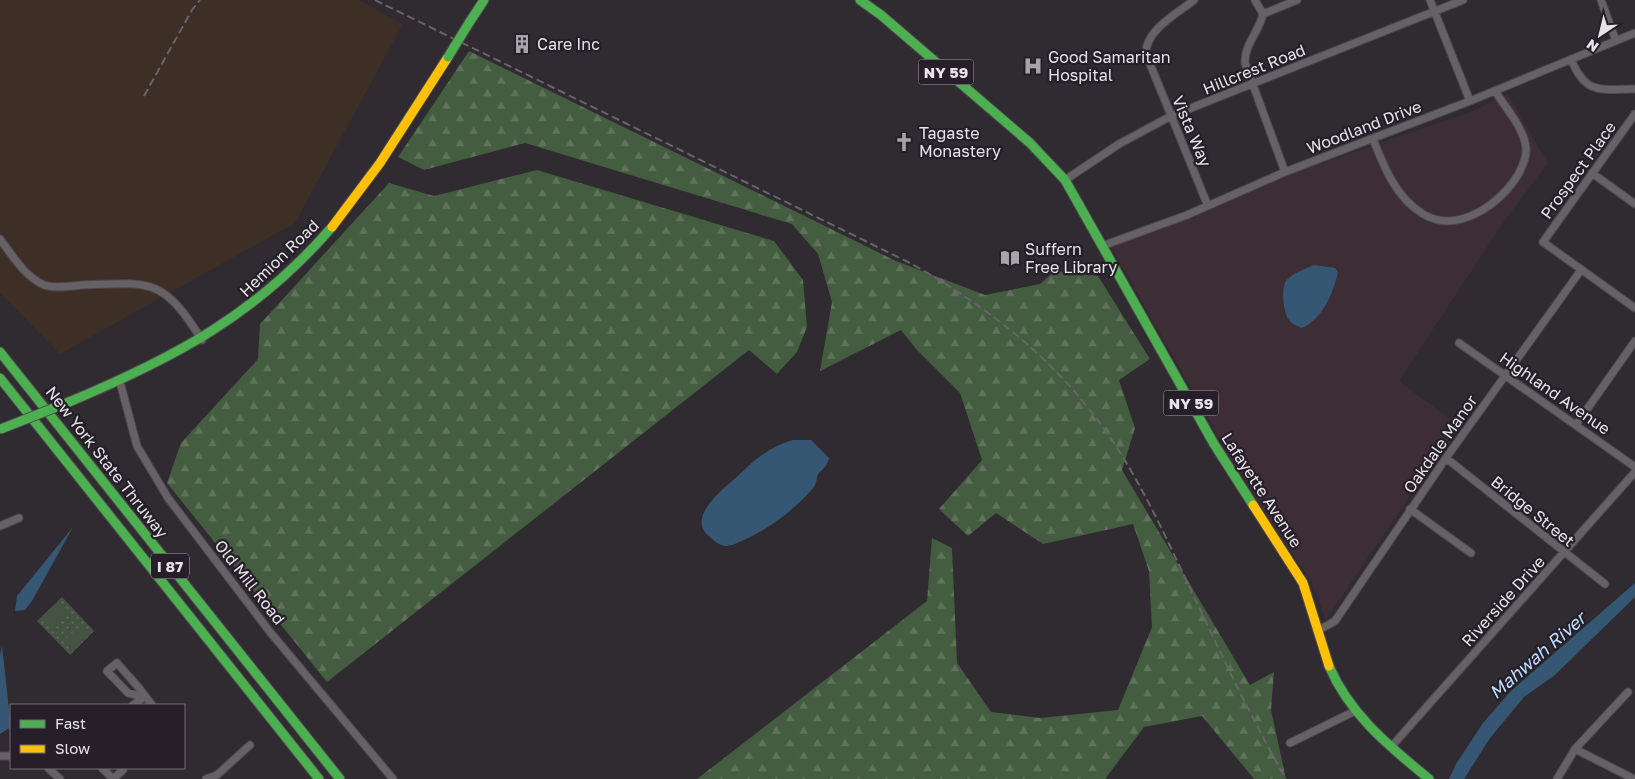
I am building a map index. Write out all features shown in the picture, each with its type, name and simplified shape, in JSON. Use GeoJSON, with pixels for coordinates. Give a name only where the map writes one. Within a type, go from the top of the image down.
{"type":"FeatureCollection","features":[{"type":"Feature","properties":{"kind":"main road","name":"Hemion Road"},"geometry":{"type":"LineString","coordinates":[[0,429],[120,382],[202,340],[230,322],[287,276],[336,224],[356,197],[483,0]]}},
{"type":"Feature","properties":{"kind":"main road","name":"Lafayette Avenue"},"geometry":{"type":"LineString","coordinates":[[860,0],[881,15],[1030,143],[1065,180],[1214,444],[1303,583],[1313,605],[1326,660],[1337,687],[1353,712],[1429,779]]}},
{"type":"Feature","properties":{"kind":"main road","name":"New York State Thruway"},"geometry":{"type":"LineString","coordinates":[[0,352],[340,779]]}},
{"type":"Feature","properties":{"kind":"main road","name":"New York State Thruway"},"geometry":{"type":"LineString","coordinates":[[0,378],[318,779]]}},
{"type":"Feature","properties":{"kind":"street","name":"Vista Way"},"geometry":{"type":"LineString","coordinates":[[1194,0],[1152,34],[1146,44],[1146,54],[1208,206]]}},
{"type":"Feature","properties":{"kind":"street"},"geometry":{"type":"LineString","coordinates":[[1255,0],[1263,14],[1261,22],[1244,52],[1245,63],[1285,172]]}},
{"type":"Feature","properties":{"kind":"street"},"geometry":{"type":"LineString","coordinates":[[1263,14],[1297,0]]}},
{"type":"Feature","properties":{"kind":"street"},"geometry":{"type":"LineString","coordinates":[[1430,0],[1470,101]]}},
{"type":"Feature","properties":{"kind":"street","name":"Hillcrest Road"},"geometry":{"type":"LineString","coordinates":[[1065,180],[1119,144],[1171,116],[1463,0]]}},
{"type":"Feature","properties":{"kind":"street"},"geometry":{"type":"LineString","coordinates":[[1600,0],[1616,41]]}},
{"type":"Feature","properties":{"kind":"street","name":"Woodland Drive"},"geometry":{"type":"LineString","coordinates":[[1102,246],[1208,206],[1285,172],[1470,101],[1635,33]]}},
{"type":"Feature","properties":{"kind":"street"},"geometry":{"type":"LineString","coordinates":[[1572,59],[1585,84],[1594,88],[1609,90],[1635,89]]}},
{"type":"Feature","properties":{"kind":"street"},"geometry":{"type":"LineString","coordinates":[[1374,139],[1389,177],[1412,206],[1425,216],[1438,219],[1458,219],[1473,216],[1489,207],[1502,196],[1514,181],[1525,161],[1526,148],[1520,132],[1494,91]]}},
{"type":"Feature","properties":{"kind":"street","name":"Prospect Place"},"geometry":{"type":"LineString","coordinates":[[1581,270],[1543,242],[1635,114]]}},
{"type":"Feature","properties":{"kind":"street"},"geometry":{"type":"LineString","coordinates":[[1592,173],[1635,204]]}},
{"type":"Feature","properties":{"kind":"street"},"geometry":{"type":"LineString","coordinates":[[0,238],[24,270],[46,285],[135,283],[150,286],[165,293],[189,319],[202,340]]}},
{"type":"Feature","properties":{"kind":"street"},"geometry":{"type":"LineString","coordinates":[[1581,270],[1635,308]]}},
{"type":"Feature","properties":{"kind":"street","name":"Oakdale Manor"},"geometry":{"type":"LineString","coordinates":[[1319,630],[1335,621],[1410,509],[1581,270]]}},
{"type":"Feature","properties":{"kind":"street"},"geometry":{"type":"LineString","coordinates":[[1576,425],[1635,340]]}},
{"type":"Feature","properties":{"kind":"street","name":"Highland Avenue"},"geometry":{"type":"LineString","coordinates":[[1458,343],[1635,467]]}},
{"type":"Feature","properties":{"kind":"street","name":"Old Mill Road"},"geometry":{"type":"LineString","coordinates":[[120,382],[143,459],[168,498],[270,632],[393,779]]}},
{"type":"Feature","properties":{"kind":"street","name":"Bridge Street"},"geometry":{"type":"LineString","coordinates":[[1446,458],[1605,584]]}},
{"type":"Feature","properties":{"kind":"street","name":"Riverside Drive"},"geometry":{"type":"LineString","coordinates":[[1391,747],[1635,472]]}},
{"type":"Feature","properties":{"kind":"street"},"geometry":{"type":"LineString","coordinates":[[1410,509],[1471,553]]}},
{"type":"Feature","properties":{"kind":"street"},"geometry":{"type":"LineString","coordinates":[[0,526],[19,518]]}},
{"type":"Feature","properties":{"kind":"street"},"geometry":{"type":"LineString","coordinates":[[144,697],[128,693],[108,671],[116,663],[140,688],[144,697],[151,704]]}},
{"type":"Feature","properties":{"kind":"street"},"geometry":{"type":"LineString","coordinates":[[1557,779],[1575,749],[1628,692]]}},
{"type":"Feature","properties":{"kind":"street"},"geometry":{"type":"LineString","coordinates":[[134,704],[144,697]]}},
{"type":"Feature","properties":{"kind":"street"},"geometry":{"type":"LineString","coordinates":[[1290,743],[1353,712]]}},
{"type":"Feature","properties":{"kind":"street"},"geometry":{"type":"LineString","coordinates":[[206,779],[216,777],[250,746]]}},
{"type":"Feature","properties":{"kind":"street"},"geometry":{"type":"LineString","coordinates":[[1575,749],[1634,779]]}},
{"type":"Feature","properties":{"kind":"street"},"geometry":{"type":"LineString","coordinates":[[49,769],[60,779]]}},
{"type":"Feature","properties":{"kind":"street"},"geometry":{"type":"LineString","coordinates":[[103,769],[112,779],[122,769]]}},
{"type":"Feature","properties":{"kind":"shaded area"},"geometry":{"type":"Polygon","coordinates":[[[0,0],[359,0],[403,24],[295,223],[60,354],[0,293],[0,0]]]}},
{"type":"Feature","properties":{"kind":"shaded area"},"geometry":{"type":"Polygon","coordinates":[[[1508,94],[1548,163],[1503,223],[1399,381],[1458,425],[1326,620],[1312,584],[1235,466],[1111,247],[1217,199],[1470,112],[1508,94]]]}},
{"type":"Feature","properties":{"kind":"green space"},"geometry":{"type":"Polygon","coordinates":[[[469,51],[896,261],[985,295],[1040,284],[1055,271],[1098,276],[1150,359],[1119,380],[1135,428],[1122,470],[1250,685],[1274,672],[1271,710],[1286,779],[1254,779],[1202,716],[1144,727],[1105,779],[697,779],[927,601],[932,538],[952,548],[957,663],[991,712],[1040,718],[1118,710],[1152,627],[1149,571],[1133,524],[1043,544],[996,513],[968,536],[939,509],[982,460],[960,393],[917,350],[901,330],[820,371],[832,302],[818,254],[792,224],[525,143],[424,170],[398,157],[469,51]]]}},
{"type":"Feature","properties":{"kind":"green space"},"geometry":{"type":"Polygon","coordinates":[[[537,170],[774,241],[803,280],[807,327],[797,352],[777,374],[749,350],[327,682],[167,483],[181,443],[258,359],[260,324],[389,183],[434,196],[537,170]]]}},
{"type":"Feature","properties":{"kind":"green space"},"geometry":{"type":"Polygon","coordinates":[[[62,597],[94,631],[70,655],[37,621],[62,597]]]}},
{"type":"Feature","properties":{"kind":"green space"},"geometry":{"type":"Polygon","coordinates":[[[59,601],[69,611],[51,627],[42,618],[59,601]]]}},
{"type":"Feature","properties":{"kind":"green space"},"geometry":{"type":"Polygon","coordinates":[[[81,625],[88,632],[71,648],[64,640],[81,625]]]}},
{"type":"Feature","properties":{"kind":"water"},"geometry":{"type":"Polygon","coordinates":[[[1314,265],[1335,268],[1338,272],[1330,297],[1321,312],[1302,328],[1296,326],[1287,317],[1283,295],[1284,284],[1295,273],[1314,265]]]}},
{"type":"Feature","properties":{"kind":"water"},"geometry":{"type":"Polygon","coordinates":[[[793,440],[811,440],[829,458],[818,475],[814,487],[799,503],[764,530],[728,546],[715,542],[704,530],[702,523],[703,515],[712,500],[752,462],[774,447],[793,440]]]}},
{"type":"Feature","properties":{"kind":"water"},"geometry":{"type":"Polygon","coordinates":[[[73,527],[32,601],[25,610],[15,611],[17,596],[73,527]]]}},
{"type":"Feature","properties":{"kind":"water"},"geometry":{"type":"Polygon","coordinates":[[[1635,583],[1635,597],[1555,675],[1524,697],[1490,738],[1464,779],[1449,779],[1456,764],[1483,723],[1511,691],[1635,583]]]}},
{"type":"Feature","properties":{"kind":"water"},"geometry":{"type":"Polygon","coordinates":[[[2,646],[10,728],[0,734],[0,655],[2,646]]]}},
{"type":"Feature","properties":{"kind":"railway"},"geometry":{"type":"LineString","coordinates":[[144,96],[192,10],[200,0]]}},
{"type":"Feature","properties":{"kind":"railway"},"geometry":{"type":"LineString","coordinates":[[375,0],[908,262],[958,292],[1006,326],[1050,365],[1070,386],[1119,450],[1156,517],[1248,708],[1286,779]]}},
{"type":"Feature","properties":{"kind":"traffic: fast"},"geometry":{"type":"LineString","coordinates":[[469,23],[484,0]]}},
{"type":"Feature","properties":{"kind":"traffic: fast"},"geometry":{"type":"LineString","coordinates":[[860,0],[881,15],[1030,143],[1065,180],[1214,444],[1253,505]]}},
{"type":"Feature","properties":{"kind":"traffic: fast"},"geometry":{"type":"LineString","coordinates":[[448,57],[469,23]]}},
{"type":"Feature","properties":{"kind":"traffic: fast"},"geometry":{"type":"LineString","coordinates":[[69,402],[144,368],[211,331],[274,285],[332,227]]}},
{"type":"Feature","properties":{"kind":"traffic: fast"},"geometry":{"type":"LineString","coordinates":[[0,352],[340,779]]}},
{"type":"Feature","properties":{"kind":"traffic: fast"},"geometry":{"type":"LineString","coordinates":[[0,378],[319,779]]}},
{"type":"Feature","properties":{"kind":"traffic: fast"},"geometry":{"type":"LineString","coordinates":[[1,429],[69,402]]}},
{"type":"Feature","properties":{"kind":"traffic: fast"},"geometry":{"type":"LineString","coordinates":[[1329,666],[1338,684],[1359,715],[1385,742],[1429,779]]}},
{"type":"Feature","properties":{"kind":"traffic: slow"},"geometry":{"type":"LineString","coordinates":[[332,227],[380,163],[448,57]]}},
{"type":"Feature","properties":{"kind":"traffic: slow"},"geometry":{"type":"LineString","coordinates":[[1253,505],[1303,583],[1329,666]]}},
{"type":"Feature","properties":{"kind":"place","name":"Care Inc"},"geometry":{"type":"Point","coordinates":[522,44]}},
{"type":"Feature","properties":{"kind":"place","name":"Good Samaritan Hospital"},"geometry":{"type":"Point","coordinates":[1033,66]}},
{"type":"Feature","properties":{"kind":"place","name":"Tagaste Monastery"},"geometry":{"type":"Point","coordinates":[904,142]}},
{"type":"Feature","properties":{"kind":"place","name":"Suffern Free Library"},"geometry":{"type":"Point","coordinates":[1010,258]}},
{"type":"Feature","properties":{"kind":"water label","name":"Mahwah River"},"geometry":{"type":"Point","coordinates":[1537,655]}}]}
